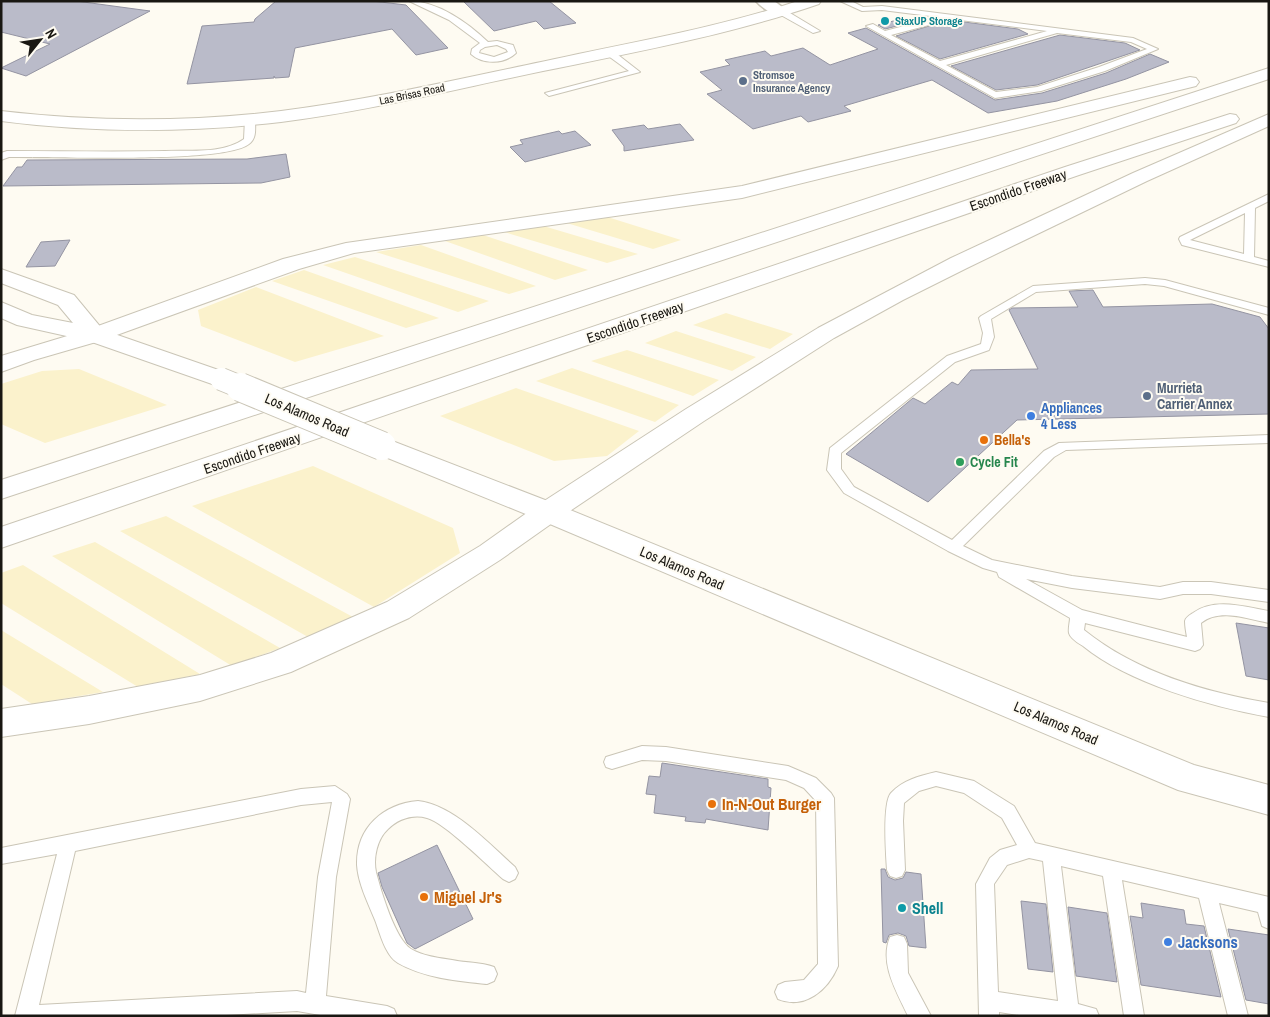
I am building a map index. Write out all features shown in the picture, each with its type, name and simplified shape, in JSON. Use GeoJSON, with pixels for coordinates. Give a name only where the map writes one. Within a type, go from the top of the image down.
{"type":"FeatureCollection","features":[{"type":"Feature","properties":{"kind":"main road","name":"Las Brisas Road"},"geometry":{"type":"LineString","coordinates":[[1,116],[75,123],[141,125],[250,119],[317,111],[373,102],[610,53],[747,22],[814,1]]}},
{"type":"Feature","properties":{"kind":"main road"},"geometry":{"type":"LineString","coordinates":[[1,365],[26,355],[95,335],[291,264],[353,247],[742,192],[1269,63]]}},
{"type":"Feature","properties":{"kind":"main road"},"geometry":{"type":"LineString","coordinates":[[1,490],[1269,73]]}},
{"type":"Feature","properties":{"kind":"main road","name":"Escondido Freeway"},"geometry":{"type":"LineString","coordinates":[[1,538],[1062,174],[1269,106]]}},
{"type":"Feature","properties":{"kind":"main road"},"geometry":{"type":"LineString","coordinates":[[1,723],[89,710],[200,688],[280,663],[398,610],[490,553],[548,512],[695,415],[826,333],[895,295],[1140,177],[1269,119]]}},
{"type":"Feature","properties":{"kind":"main road"},"geometry":{"type":"LineString","coordinates":[[1,275],[66,300],[95,335]]}},
{"type":"Feature","properties":{"kind":"main road","name":"Los Alamos Road"},"geometry":{"type":"LineString","coordinates":[[1,309],[25,320],[95,335],[221,379],[548,512],[1190,779],[1269,800]]}},
{"type":"Feature","properties":{"kind":"street"},"geometry":{"type":"LineString","coordinates":[[763,1],[782,12]]}},
{"type":"Feature","properties":{"kind":"lane"},"geometry":{"type":"LineString","coordinates":[[413,1],[438,10],[459,21],[486,44]]}},
{"type":"Feature","properties":{"kind":"lane"},"geometry":{"type":"LineString","coordinates":[[844,1],[862,9],[882,8],[1133,40],[1154,49],[1102,69],[1038,88],[995,95],[870,26]]}},
{"type":"Feature","properties":{"kind":"lane"},"geometry":{"type":"LineString","coordinates":[[854,18],[862,9]]}},
{"type":"Feature","properties":{"kind":"lane"},"geometry":{"type":"LineString","coordinates":[[782,12],[816,30]]}},
{"type":"Feature","properties":{"kind":"lane"},"geometry":{"type":"LineString","coordinates":[[884,34],[950,17]]}},
{"type":"Feature","properties":{"kind":"lane"},"geometry":{"type":"LineString","coordinates":[[939,64],[1059,31]]}},
{"type":"Feature","properties":{"kind":"lane"},"geometry":{"type":"LineString","coordinates":[[486,44],[503,44],[510,47],[512,53],[502,58],[485,59],[476,56],[474,52],[476,49],[486,44]]}},
{"type":"Feature","properties":{"kind":"lane"},"geometry":{"type":"LineString","coordinates":[[549,93],[636,72],[610,53]]}},
{"type":"Feature","properties":{"kind":"lane"},"geometry":{"type":"LineString","coordinates":[[502,58],[517,72]]}},
{"type":"Feature","properties":{"kind":"lane"},"geometry":{"type":"LineString","coordinates":[[1,157],[7,154],[158,154],[233,148],[247,143],[250,137],[250,119]]}},
{"type":"Feature","properties":{"kind":"lane"},"geometry":{"type":"LineString","coordinates":[[1269,197],[1184,239],[1186,243],[1269,264]]}},
{"type":"Feature","properties":{"kind":"lane"},"geometry":{"type":"LineString","coordinates":[[1248,259],[1250,206]]}},
{"type":"Feature","properties":{"kind":"lane"},"geometry":{"type":"LineString","coordinates":[[1269,312],[1165,283],[1137,281],[1033,290],[986,318],[989,338],[988,344],[985,347],[951,359],[835,451],[834,470],[849,490],[952,547],[988,564],[1078,615],[1195,645],[1193,621],[1200,613],[1222,609],[1269,617]]}},
{"type":"Feature","properties":{"kind":"lane"},"geometry":{"type":"LineString","coordinates":[[952,547],[1049,454],[1064,446],[1269,439]]}},
{"type":"Feature","properties":{"kind":"lane"},"geometry":{"type":"LineString","coordinates":[[988,564],[1072,582],[1146,592],[1160,593],[1183,588],[1211,588],[1269,596]]}},
{"type":"Feature","properties":{"kind":"lane"},"geometry":{"type":"LineString","coordinates":[[1078,615],[1076,632],[1088,644],[1110,655],[1167,682],[1247,706],[1269,710]]}},
{"type":"Feature","properties":{"kind":"lane"},"geometry":{"type":"LineString","coordinates":[[612,762],[642,754],[666,754],[788,774],[810,783],[825,798],[828,966],[819,981],[802,993],[785,992]]}},
{"type":"Feature","properties":{"kind":"lane"},"geometry":{"type":"LineString","coordinates":[[896,870],[894,821],[896,799],[914,785],[936,779],[968,786],[1008,812],[1028,850]]}},
{"type":"Feature","properties":{"kind":"lane"},"geometry":{"type":"LineString","coordinates":[[1,856],[301,797],[335,794],[341,799],[327,877],[315,1004]]}},
{"type":"Feature","properties":{"kind":"lane"},"geometry":{"type":"LineString","coordinates":[[487,974],[459,972],[404,955],[390,935],[373,890],[366,865],[369,841],[378,827],[389,816],[404,809],[430,810],[460,830],[510,873]]}},
{"type":"Feature","properties":{"kind":"lane"},"geometry":{"type":"LineString","coordinates":[[68,844],[25,1016],[297,1000],[387,1016]]}},
{"type":"Feature","properties":{"kind":"lane"},"geometry":{"type":"LineString","coordinates":[[1089,1016],[989,1008],[985,884],[992,867],[1007,854],[1028,850],[1207,892],[1268,910]]}},
{"type":"Feature","properties":{"kind":"lane"},"geometry":{"type":"LineString","coordinates":[[1052,856],[1069,1013]]}},
{"type":"Feature","properties":{"kind":"lane"},"geometry":{"type":"LineString","coordinates":[[1111,869],[1134,1016]]}},
{"type":"Feature","properties":{"kind":"lane"},"geometry":{"type":"LineString","coordinates":[[1207,892],[1238,1016]]}},
{"type":"Feature","properties":{"kind":"lane"},"geometry":{"type":"LineString","coordinates":[[897,944],[898,974],[914,1009],[921,1016]]}},
{"type":"Feature","properties":{"kind":"sand"},"geometry":{"type":"Polygon","coordinates":[[[601,215],[681,240],[653,249],[560,221],[601,215]]]}},
{"type":"Feature","properties":{"kind":"sand"},"geometry":{"type":"Polygon","coordinates":[[[540,225],[638,254],[607,263],[504,232],[540,225]]]}},
{"type":"Feature","properties":{"kind":"sand"},"geometry":{"type":"Polygon","coordinates":[[[483,235],[588,270],[555,280],[445,241],[483,235]]]}},
{"type":"Feature","properties":{"kind":"sand"},"geometry":{"type":"Polygon","coordinates":[[[421,245],[536,286],[509,294],[376,252],[421,245]]]}},
{"type":"Feature","properties":{"kind":"sand"},"geometry":{"type":"Polygon","coordinates":[[[355,257],[489,301],[458,312],[323,265],[355,257]]]}},
{"type":"Feature","properties":{"kind":"sand"},"geometry":{"type":"Polygon","coordinates":[[[304,270],[439,318],[406,328],[272,281],[304,270]]]}},
{"type":"Feature","properties":{"kind":"sand"},"geometry":{"type":"Polygon","coordinates":[[[256,287],[384,336],[295,362],[201,326],[198,310],[256,287]]]}},
{"type":"Feature","properties":{"kind":"sand"},"geometry":{"type":"Polygon","coordinates":[[[726,313],[793,334],[770,349],[693,325],[726,313]]]}},
{"type":"Feature","properties":{"kind":"sand"},"geometry":{"type":"Polygon","coordinates":[[[676,331],[756,357],[732,371],[645,343],[676,331]]]}},
{"type":"Feature","properties":{"kind":"sand"},"geometry":{"type":"Polygon","coordinates":[[[627,350],[719,380],[693,396],[591,361],[627,350]]]}},
{"type":"Feature","properties":{"kind":"sand"},"geometry":{"type":"Polygon","coordinates":[[[572,368],[679,405],[655,422],[536,381],[572,368]]]}},
{"type":"Feature","properties":{"kind":"sand"},"geometry":{"type":"Polygon","coordinates":[[[79,369],[167,405],[45,443],[1,424],[1,384],[42,371],[79,369]]]}},
{"type":"Feature","properties":{"kind":"sand"},"geometry":{"type":"Polygon","coordinates":[[[516,388],[639,431],[607,456],[554,461],[440,416],[516,388]]]}},
{"type":"Feature","properties":{"kind":"sand"},"geometry":{"type":"Polygon","coordinates":[[[313,466],[453,528],[460,553],[374,607],[192,506],[313,466]]]}},
{"type":"Feature","properties":{"kind":"sand"},"geometry":{"type":"Polygon","coordinates":[[[166,516],[353,617],[308,637],[120,531],[166,516]]]}},
{"type":"Feature","properties":{"kind":"sand"},"geometry":{"type":"Polygon","coordinates":[[[95,542],[280,648],[232,666],[52,556],[95,542]]]}},
{"type":"Feature","properties":{"kind":"sand"},"geometry":{"type":"Polygon","coordinates":[[[23,565],[200,674],[138,687],[1,603],[1,573],[23,565]]]}},
{"type":"Feature","properties":{"kind":"sand"},"geometry":{"type":"Polygon","coordinates":[[[1,630],[103,692],[32,704],[1,684],[1,630]]]}},
{"type":"Feature","properties":{"kind":"building"},"geometry":{"type":"Polygon","coordinates":[[[1,1],[76,1],[150,11],[26,76],[1,68],[50,44],[1,32],[1,1]]]}},
{"type":"Feature","properties":{"kind":"building"},"geometry":{"type":"Polygon","coordinates":[[[276,1],[372,1],[406,5],[448,48],[416,55],[392,29],[295,48],[289,77],[275,78],[274,76],[274,78],[187,84],[202,26],[254,22],[276,1]]]}},
{"type":"Feature","properties":{"kind":"building"},"geometry":{"type":"Polygon","coordinates":[[[463,1],[549,1],[576,23],[544,29],[536,21],[494,31],[463,1]]]}},
{"type":"Feature","properties":{"kind":"building"},"geometry":{"type":"Polygon","coordinates":[[[901,19],[909,23],[885,29],[878,25],[901,19]]]}},
{"type":"Feature","properties":{"kind":"building"},"geometry":{"type":"Polygon","coordinates":[[[949,20],[1018,29],[1028,34],[940,59],[896,36],[949,20]]]}},
{"type":"Feature","properties":{"kind":"building"},"geometry":{"type":"Polygon","coordinates":[[[866,28],[995,100],[1042,93],[1106,73],[1150,54],[1169,62],[1126,79],[1057,101],[988,113],[932,80],[844,106],[851,111],[808,122],[801,116],[753,129],[707,94],[722,90],[700,72],[730,65],[725,60],[765,51],[771,56],[803,48],[830,65],[878,49],[848,33],[866,28]]]}},
{"type":"Feature","properties":{"kind":"building"},"geometry":{"type":"Polygon","coordinates":[[[1060,35],[1125,43],[1140,50],[1037,85],[996,90],[951,66],[1060,35]]]}},
{"type":"Feature","properties":{"kind":"building"},"geometry":{"type":"Polygon","coordinates":[[[680,124],[694,140],[624,151],[624,146],[612,130],[644,125],[648,129],[680,124]]]}},
{"type":"Feature","properties":{"kind":"building"},"geometry":{"type":"Polygon","coordinates":[[[559,131],[562,134],[575,131],[591,145],[525,162],[510,147],[523,144],[520,140],[559,131]]]}},
{"type":"Feature","properties":{"kind":"building"},"geometry":{"type":"Polygon","coordinates":[[[286,154],[290,177],[261,183],[3,186],[17,167],[22,167],[27,160],[247,159],[286,154]]]}},
{"type":"Feature","properties":{"kind":"building"},"geometry":{"type":"Polygon","coordinates":[[[70,240],[55,266],[26,267],[41,242],[70,240]]]}},
{"type":"Feature","properties":{"kind":"building"},"geometry":{"type":"Polygon","coordinates":[[[1093,290],[1103,307],[1212,304],[1260,317],[1269,329],[1269,414],[1017,420],[928,502],[846,454],[913,398],[925,404],[952,382],[958,385],[971,370],[1038,369],[1009,310],[1012,308],[1078,307],[1069,291],[1093,290]]]}},
{"type":"Feature","properties":{"kind":"building"},"geometry":{"type":"Polygon","coordinates":[[[1236,623],[1269,628],[1269,680],[1246,676],[1236,623]]]}},
{"type":"Feature","properties":{"kind":"building","name":"In-N-Out Burger"},"geometry":{"type":"Polygon","coordinates":[[[662,763],[768,779],[768,787],[771,788],[768,830],[706,819],[705,823],[685,821],[686,817],[654,813],[656,795],[646,794],[649,776],[660,777],[662,763]]]}},
{"type":"Feature","properties":{"kind":"building","name":"Miguel Jr's"},"geometry":{"type":"Polygon","coordinates":[[[437,845],[473,919],[415,949],[407,943],[382,887],[378,873],[437,845]]]}},
{"type":"Feature","properties":{"kind":"building","name":"Shell"},"geometry":{"type":"Polygon","coordinates":[[[881,869],[885,869],[888,877],[895,880],[903,878],[906,872],[921,874],[926,948],[909,946],[906,936],[898,933],[889,935],[886,943],[883,942],[881,869]]]}},
{"type":"Feature","properties":{"kind":"building"},"geometry":{"type":"Polygon","coordinates":[[[1021,901],[1046,904],[1053,972],[1028,969],[1021,901]]]}},
{"type":"Feature","properties":{"kind":"building"},"geometry":{"type":"Polygon","coordinates":[[[1141,903],[1184,910],[1186,924],[1204,926],[1221,997],[1141,985],[1130,916],[1143,918],[1141,903]]]}},
{"type":"Feature","properties":{"kind":"building"},"geometry":{"type":"Polygon","coordinates":[[[1068,907],[1107,913],[1117,982],[1076,976],[1068,907]]]}},
{"type":"Feature","properties":{"kind":"building"},"geometry":{"type":"Polygon","coordinates":[[[1228,929],[1269,935],[1269,1004],[1246,1000],[1228,929]]]}},
{"type":"Feature","properties":{"kind":"place","name":"StaxUP Storage"},"geometry":{"type":"Point","coordinates":[885,21]}},
{"type":"Feature","properties":{"kind":"place","name":"Stromsoe Insurance Agency"},"geometry":{"type":"Point","coordinates":[743,81]}},
{"type":"Feature","properties":{"kind":"place","name":"Murrieta Carrier Annex"},"geometry":{"type":"Point","coordinates":[1147,396]}},
{"type":"Feature","properties":{"kind":"place","name":"Appliances 4 Less"},"geometry":{"type":"Point","coordinates":[1031,416]}},
{"type":"Feature","properties":{"kind":"place","name":"Bella's"},"geometry":{"type":"Point","coordinates":[984,440]}},
{"type":"Feature","properties":{"kind":"place","name":"Cycle Fit"},"geometry":{"type":"Point","coordinates":[960,462]}},
{"type":"Feature","properties":{"kind":"place","name":"In-N-Out Burger"},"geometry":{"type":"Point","coordinates":[712,804]}},
{"type":"Feature","properties":{"kind":"place","name":"Miguel Jr's"},"geometry":{"type":"Point","coordinates":[424,897]}},
{"type":"Feature","properties":{"kind":"place","name":"Shell"},"geometry":{"type":"Point","coordinates":[902,908]}},
{"type":"Feature","properties":{"kind":"place","name":"Jacksons"},"geometry":{"type":"Point","coordinates":[1168,942]}}]}
